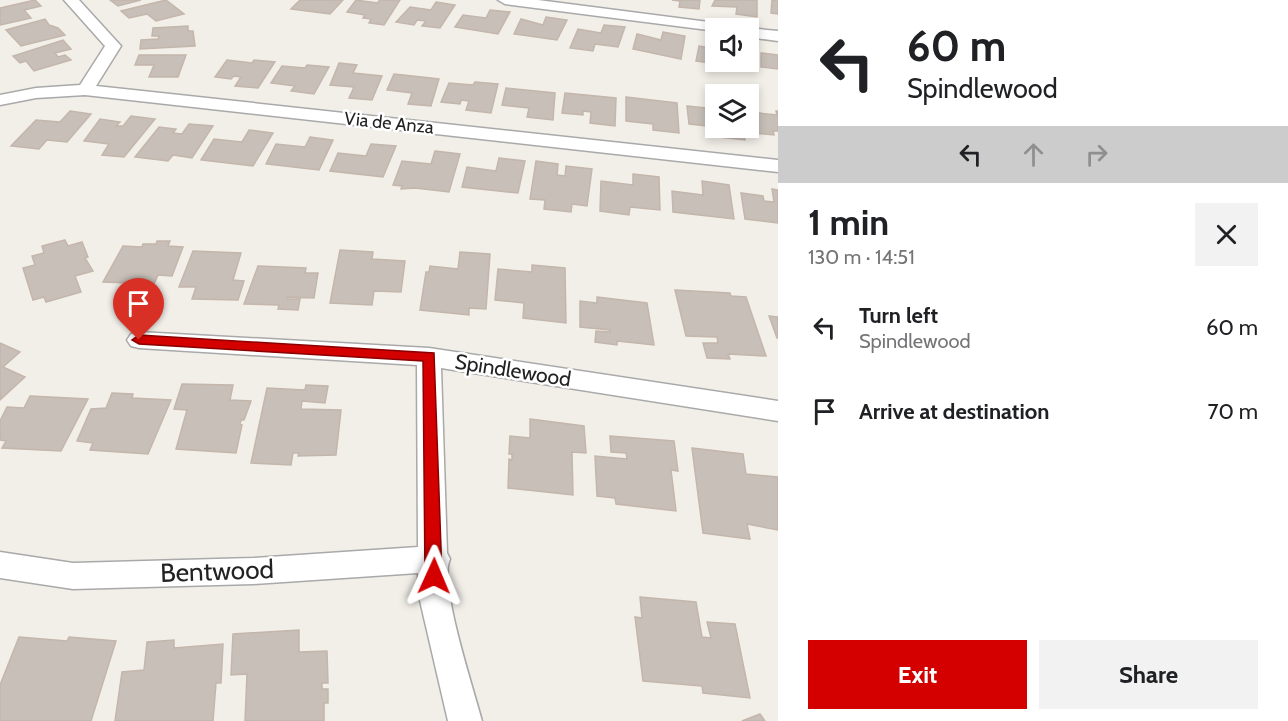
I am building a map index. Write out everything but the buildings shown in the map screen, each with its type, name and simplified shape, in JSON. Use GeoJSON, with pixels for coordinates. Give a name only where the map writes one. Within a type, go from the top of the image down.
{"type":"FeatureCollection","features":[{"type":"Feature","properties":{"kind":"street"},"geometry":{"type":"LineString","coordinates":[[71,0],[113,46],[85,90]]}},
{"type":"Feature","properties":{"kind":"street"},"geometry":{"type":"LineString","coordinates":[[505,0],[705,26]]}},
{"type":"Feature","properties":{"kind":"street"},"geometry":{"type":"LineString","coordinates":[[759,33],[778,36]]}},
{"type":"Feature","properties":{"kind":"street","name":"Via de Anza"},"geometry":{"type":"LineString","coordinates":[[0,100],[36,93],[85,90],[778,165]]}},
{"type":"Feature","properties":{"kind":"street","name":"Spindlewood"},"geometry":{"type":"LineString","coordinates":[[139,340],[429,357],[778,411]]}},
{"type":"Feature","properties":{"kind":"street"},"geometry":{"type":"LineString","coordinates":[[429,357],[435,559],[433,592],[465,721]]}},
{"type":"Feature","properties":{"kind":"street","name":"Bentwood"},"geometry":{"type":"LineString","coordinates":[[0,565],[84,575],[253,571],[435,559]]}},
{"type":"Feature","properties":{"kind":"route"},"geometry":{"type":"LineString","coordinates":[[139,340],[429,357],[434,576]]}}]}
